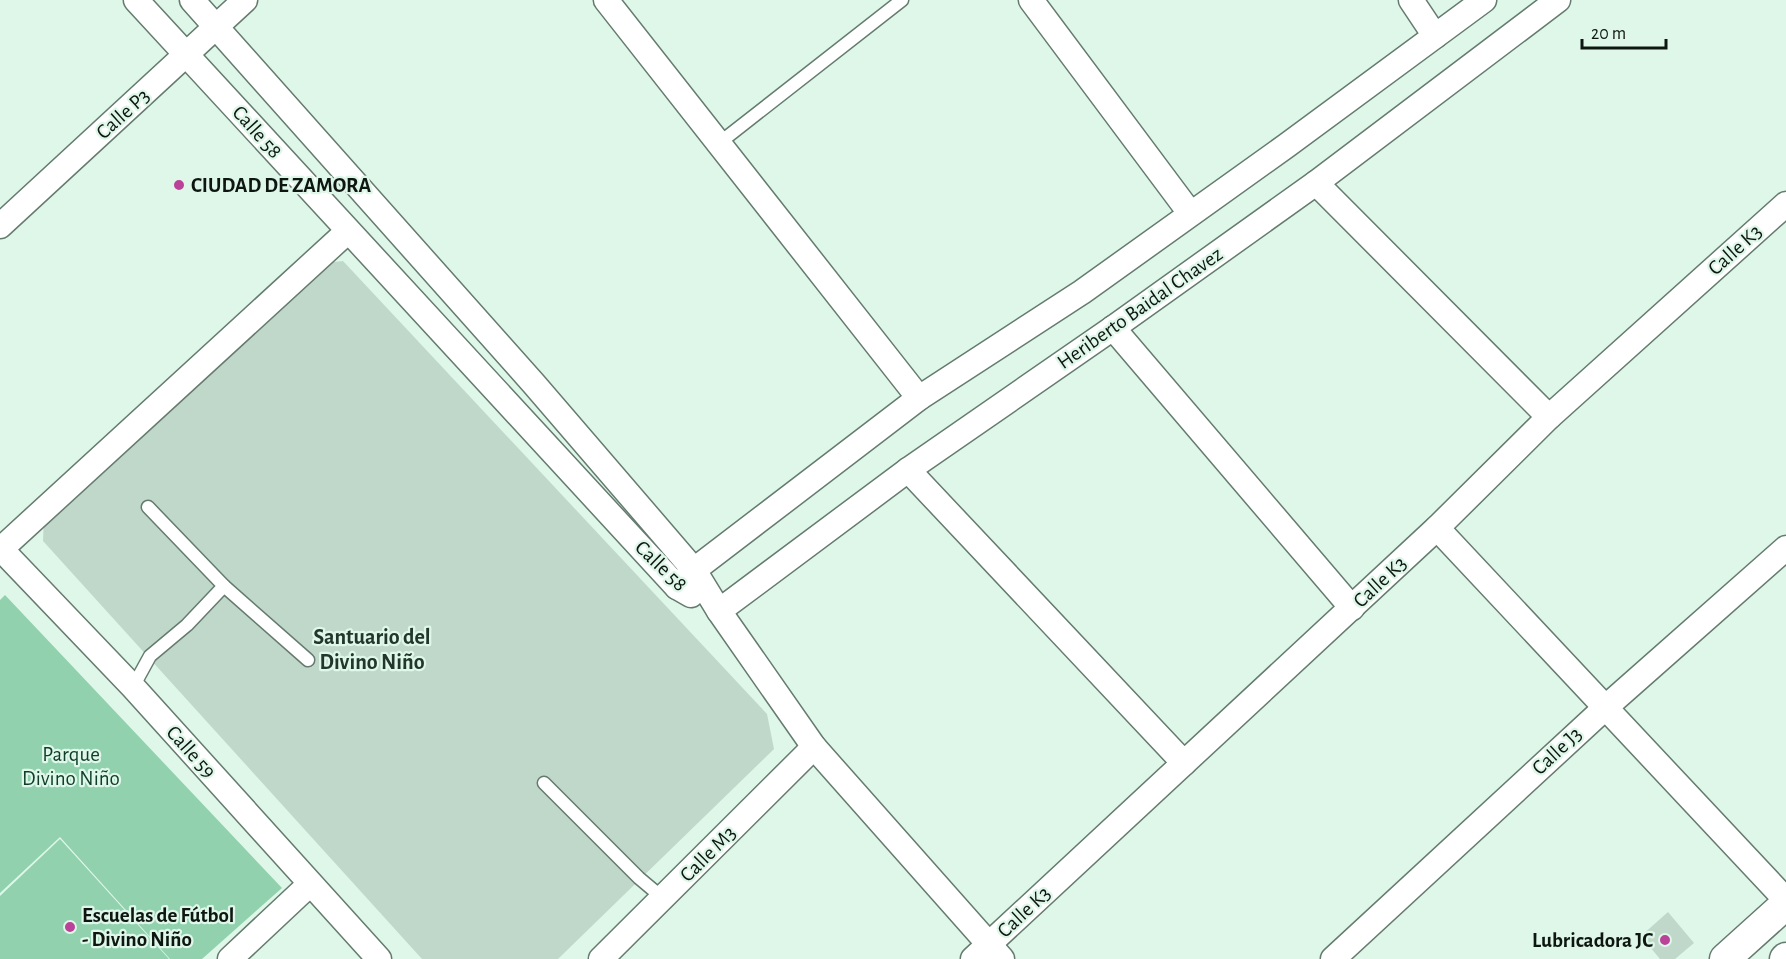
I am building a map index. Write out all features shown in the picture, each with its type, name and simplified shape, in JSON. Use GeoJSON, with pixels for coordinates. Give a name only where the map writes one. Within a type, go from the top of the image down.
{"type":"FeatureCollection","features":[{"type":"Feature","properties":{"kind":"street","name":"Calle 58"},"geometry":{"type":"LineString","coordinates":[[136,0],[348,231],[685,579],[719,611]]}},
{"type":"Feature","properties":{"kind":"street","name":"Calle 58"},"geometry":{"type":"LineString","coordinates":[[192,0],[534,384],[685,579]]}},
{"type":"Feature","properties":{"kind":"street","name":"Calle P3"},"geometry":{"type":"LineString","coordinates":[[0,226],[187,56],[245,0]]}},
{"type":"Feature","properties":{"kind":"street"},"geometry":{"type":"LineString","coordinates":[[606,0],[919,398]]}},
{"type":"Feature","properties":{"kind":"street"},"geometry":{"type":"LineString","coordinates":[[1031,0],[1190,213]]}},
{"type":"Feature","properties":{"kind":"street"},"geometry":{"type":"LineString","coordinates":[[1411,0],[1435,36]]}},
{"type":"Feature","properties":{"kind":"street"},"geometry":{"type":"LineString","coordinates":[[685,579],[919,398],[1082,292],[1484,0]]}},
{"type":"Feature","properties":{"kind":"street","name":"Heriberto Baidal Chavez"},"geometry":{"type":"LineString","coordinates":[[719,611],[908,470],[1113,328],[1316,183],[1558,0]]}},
{"type":"Feature","properties":{"kind":"street"},"geometry":{"type":"LineString","coordinates":[[1316,183],[1549,417]]}},
{"type":"Feature","properties":{"kind":"street","name":"Calle K3"},"geometry":{"type":"LineString","coordinates":[[988,954],[1184,763],[1437,528],[1549,417],[1786,204]]}},
{"type":"Feature","properties":{"kind":"street"},"geometry":{"type":"LineString","coordinates":[[0,549],[348,231]]}},
{"type":"Feature","properties":{"kind":"street"},"geometry":{"type":"LineString","coordinates":[[1113,328],[1352,608]]}},
{"type":"Feature","properties":{"kind":"street"},"geometry":{"type":"LineString","coordinates":[[908,470],[1184,763]]}},
{"type":"Feature","properties":{"kind":"street"},"geometry":{"type":"LineString","coordinates":[[1437,528],[1786,902],[1725,959]]}},
{"type":"Feature","properties":{"kind":"street","name":"Calle J3"},"geometry":{"type":"LineString","coordinates":[[1333,959],[1606,707],[1786,548]]}},
{"type":"Feature","properties":{"kind":"street","name":"Calle 59"},"geometry":{"type":"LineString","coordinates":[[0,549],[133,687],[379,959]]}},
{"type":"Feature","properties":{"kind":"street"},"geometry":{"type":"LineString","coordinates":[[719,611],[814,747],[988,954]]}},
{"type":"Feature","properties":{"kind":"street","name":"Calle M3"},"geometry":{"type":"LineString","coordinates":[[601,959],[664,899],[814,747]]}},
{"type":"Feature","properties":{"kind":"street"},"geometry":{"type":"LineString","coordinates":[[230,959],[310,884]]}},
{"type":"Feature","properties":{"kind":"lane"},"geometry":{"type":"LineString","coordinates":[[718,144],[902,0]]}},
{"type":"Feature","properties":{"kind":"lane"},"geometry":{"type":"LineString","coordinates":[[148,507],[225,586],[309,660]]}},
{"type":"Feature","properties":{"kind":"lane"},"geometry":{"type":"LineString","coordinates":[[133,687],[150,656],[188,625],[225,586]]}},
{"type":"Feature","properties":{"kind":"lane"},"geometry":{"type":"LineString","coordinates":[[544,783],[639,878],[664,899]]}},
{"type":"Feature","properties":{"kind":"green space","name":"Parque Divino Niño"},"geometry":{"type":"Polygon","coordinates":[[[5,595],[282,888],[202,959],[170,959],[60,837],[0,893],[0,600],[5,595]]]}},
{"type":"Feature","properties":{"kind":"green space","name":"Escuelas de Fútbol - Divino Niño"},"geometry":{"type":"Polygon","coordinates":[[[60,839],[169,959],[0,959],[0,896],[60,839]]]}},
{"type":"Feature","properties":{"kind":"building","name":"Santuario del Divino Niño"},"geometry":{"type":"Polygon","coordinates":[[[343,261],[767,714],[774,749],[558,959],[422,959],[43,541],[44,517],[318,264],[343,261]]]}},
{"type":"Feature","properties":{"kind":"building"},"geometry":{"type":"Polygon","coordinates":[[[1668,912],[1694,943],[1675,959],[1660,959],[1641,936],[1668,912]]]}},
{"type":"Feature","properties":{"kind":"place","name":"CIUDAD DE ZAMORA"},"geometry":{"type":"Point","coordinates":[179,185]}},
{"type":"Feature","properties":{"kind":"place","name":"Escuelas de Fútbol - Divino Niño"},"geometry":{"type":"Point","coordinates":[70,927]}},
{"type":"Feature","properties":{"kind":"place","name":"Lubricadora JC"},"geometry":{"type":"Point","coordinates":[1665,940]}},
{"type":"Feature","properties":{"kind":"district","name":"Santuario del Divino Niño"},"geometry":{"type":"Point","coordinates":[372,650]}}]}
